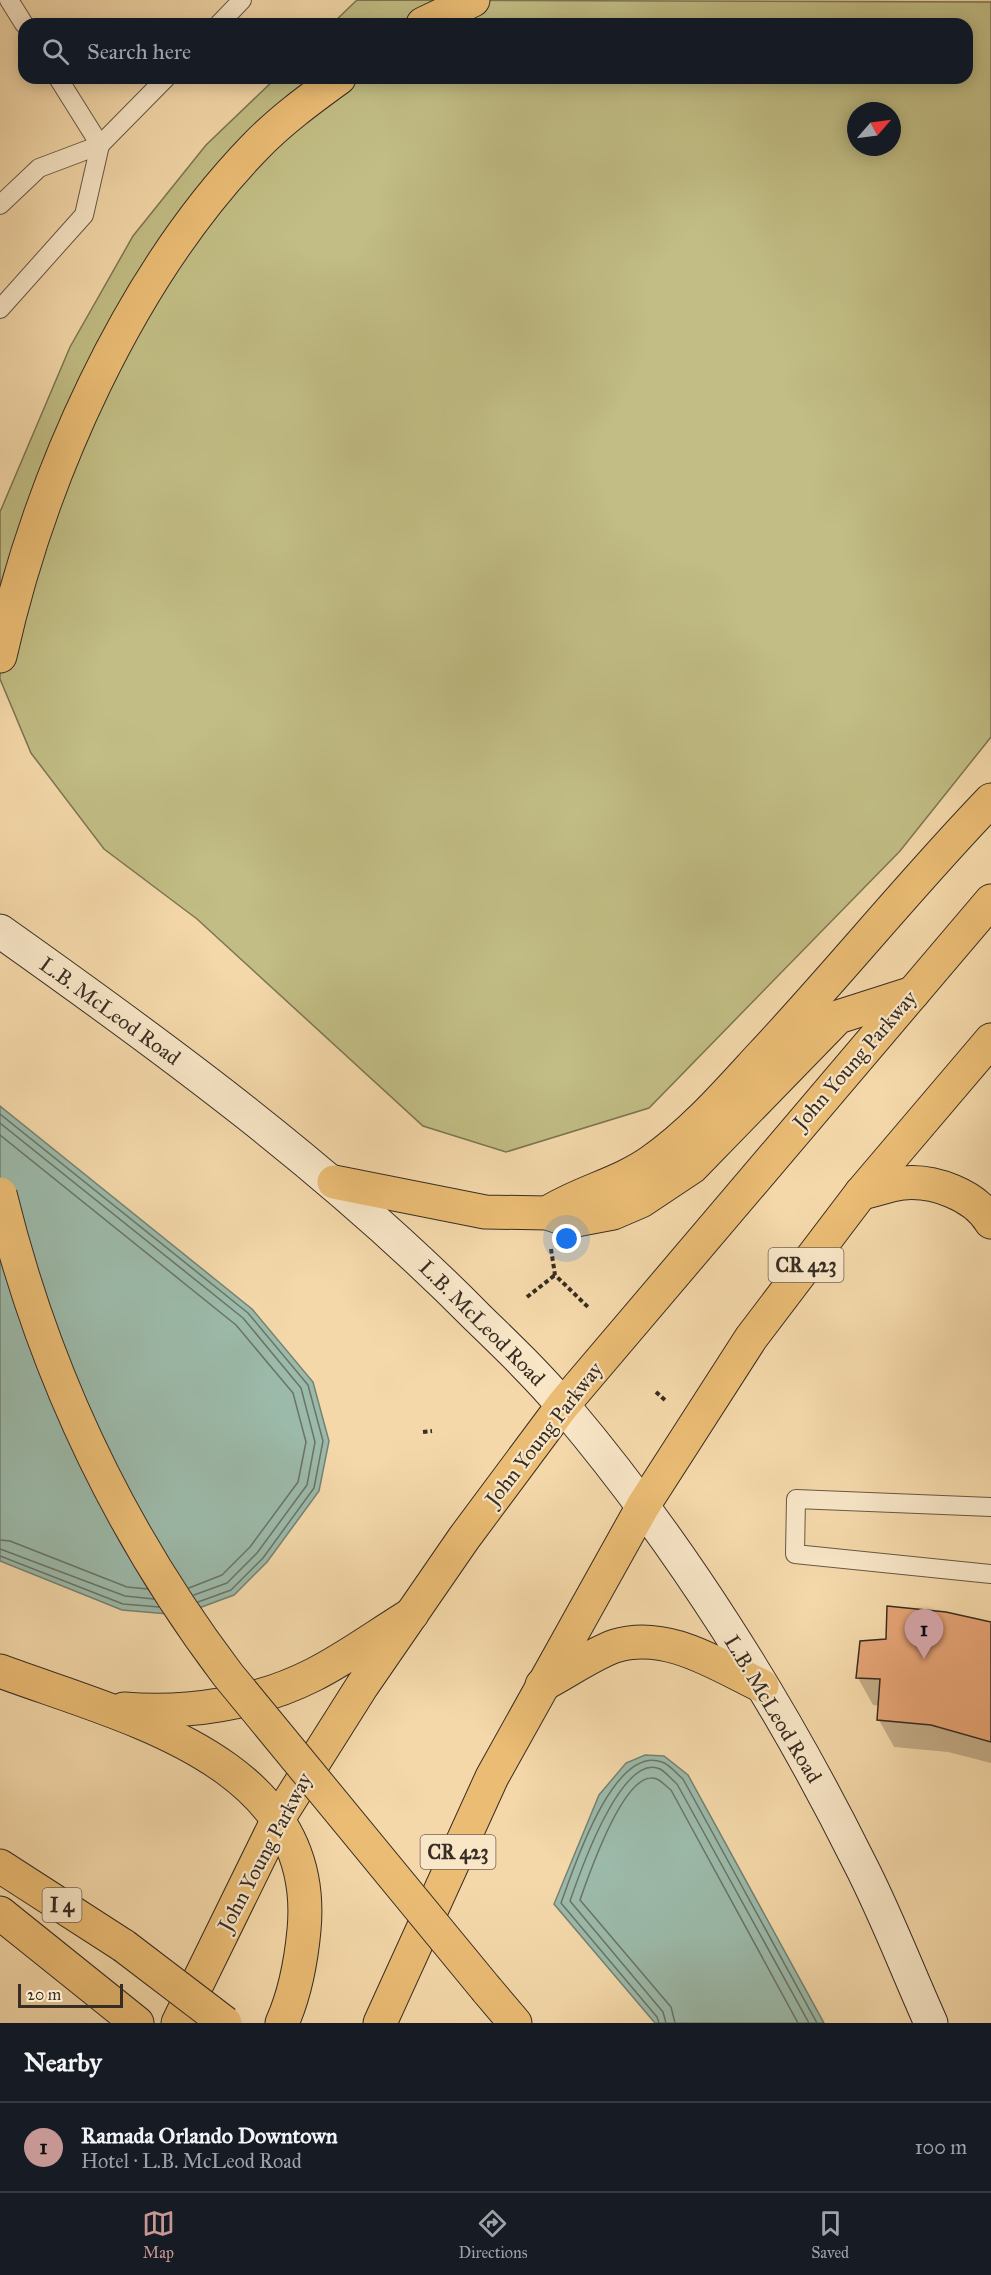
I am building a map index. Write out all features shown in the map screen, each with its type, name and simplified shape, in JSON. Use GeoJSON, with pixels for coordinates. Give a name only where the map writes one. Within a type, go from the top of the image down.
{"type":"FeatureCollection","features":[{"type":"Feature","properties":{"kind":"main road"},"geometry":{"type":"LineString","coordinates":[[436,18],[473,0]]}},
{"type":"Feature","properties":{"kind":"main road"},"geometry":{"type":"LineString","coordinates":[[0,656],[13,603],[53,479],[121,334],[171,253],[208,200],[257,145],[332,84]]}},
{"type":"Feature","properties":{"kind":"main road"},"geometry":{"type":"LineString","coordinates":[[549,1228],[566,1201],[590,1194],[651,1161],[695,1125],[786,1030],[991,800]]}},
{"type":"Feature","properties":{"kind":"main road","name":"John Young Parkway"},"geometry":{"type":"LineString","coordinates":[[178,2023],[278,1820],[362,1686],[464,1538],[563,1405],[991,901]]}},
{"type":"Feature","properties":{"kind":"main road"},"geometry":{"type":"LineString","coordinates":[[334,1182],[549,1228],[613,1213],[666,1187],[692,1167],[838,1017],[913,993]]}},
{"type":"Feature","properties":{"kind":"main road","name":"CR 423"},"geometry":{"type":"LineString","coordinates":[[380,2023],[492,1777],[643,1506],[751,1338],[861,1193],[991,1040]]}},
{"type":"Feature","properties":{"kind":"main road"},"geometry":{"type":"LineString","coordinates":[[861,1193],[904,1183],[933,1185],[966,1198],[991,1222]]}},
{"type":"Feature","properties":{"kind":"main road"},"geometry":{"type":"LineString","coordinates":[[0,1194],[20,1272],[63,1391],[104,1481],[136,1539],[191,1625],[228,1675],[515,2023]]}},
{"type":"Feature","properties":{"kind":"main road"},"geometry":{"type":"LineString","coordinates":[[95,1706],[136,1710],[195,1709],[261,1696],[313,1675],[412,1614]]}},
{"type":"Feature","properties":{"kind":"main road"},"geometry":{"type":"LineString","coordinates":[[542,1685],[615,1646],[656,1641],[693,1653],[762,1686]]}},
{"type":"Feature","properties":{"kind":"main road"},"geometry":{"type":"LineString","coordinates":[[0,1671],[155,1728],[204,1752],[239,1776],[278,1820],[296,1856],[306,1906],[300,1965],[282,2023]]}},
{"type":"Feature","properties":{"kind":"main road","name":"I 4"},"geometry":{"type":"LineString","coordinates":[[0,1866],[124,1946],[225,2023]]}},
{"type":"Feature","properties":{"kind":"main road"},"geometry":{"type":"LineString","coordinates":[[0,1913],[137,2023]]}},
{"type":"Feature","properties":{"kind":"street","name":"L.B. McLeod Road"},"geometry":{"type":"LineString","coordinates":[[0,931],[147,1037],[334,1182],[428,1267],[563,1405],[643,1506],[762,1686],[861,1865],[930,2023]]}},
{"type":"Feature","properties":{"kind":"lane"},"geometry":{"type":"LineString","coordinates":[[9,0],[20,18]]}},
{"type":"Feature","properties":{"kind":"lane"},"geometry":{"type":"LineString","coordinates":[[225,18],[242,0]]}},
{"type":"Feature","properties":{"kind":"lane"},"geometry":{"type":"LineString","coordinates":[[0,309],[84,215],[100,145],[62,84]]}},
{"type":"Feature","properties":{"kind":"lane"},"geometry":{"type":"LineString","coordinates":[[0,205],[39,168],[100,145],[160,84]]}},
{"type":"Feature","properties":{"kind":"lane"},"geometry":{"type":"LineString","coordinates":[[991,1507],[796,1499],[795,1554],[991,1574]]}},
{"type":"Feature","properties":{"kind":"path"},"geometry":{"type":"LineString","coordinates":[[549,1228],[555,1275],[589,1308]]}},
{"type":"Feature","properties":{"kind":"path"},"geometry":{"type":"LineString","coordinates":[[527,1297],[555,1275]]}},
{"type":"Feature","properties":{"kind":"path"},"geometry":{"type":"LineString","coordinates":[[656,1392],[666,1401]]}},
{"type":"Feature","properties":{"kind":"path"},"geometry":{"type":"LineString","coordinates":[[423,1432],[432,1431]]}},
{"type":"Feature","properties":{"kind":"shaded area"},"geometry":{"type":"Polygon","coordinates":[[[357,0],[991,2],[991,737],[900,851],[649,1108],[506,1152],[423,1126],[197,919],[104,849],[31,753],[0,679],[0,512],[70,347],[133,236],[206,145],[270,84],[973,84],[973,18],[338,18],[357,0]]]}},
{"type":"Feature","properties":{"kind":"water"},"geometry":{"type":"Polygon","coordinates":[[[0,1106],[252,1309],[313,1382],[329,1441],[319,1491],[267,1562],[234,1595],[180,1615],[122,1610],[0,1561],[0,1106]]]}},
{"type":"Feature","properties":{"kind":"water"},"geometry":{"type":"Polygon","coordinates":[[[645,1755],[664,1756],[688,1775],[824,2023],[655,2023],[554,1904],[599,1795],[626,1763],[645,1755]]]}},
{"type":"Feature","properties":{"kind":"building"},"geometry":{"type":"Polygon","coordinates":[[[887,1606],[946,1612],[991,1622],[991,1742],[931,1725],[877,1720],[880,1679],[856,1678],[860,1641],[886,1639],[887,1606]]]}},
{"type":"Feature","properties":{"kind":"place","name":"Ramada Orlando Downtown"},"geometry":{"type":"Point","coordinates":[924,1659]}}]}
